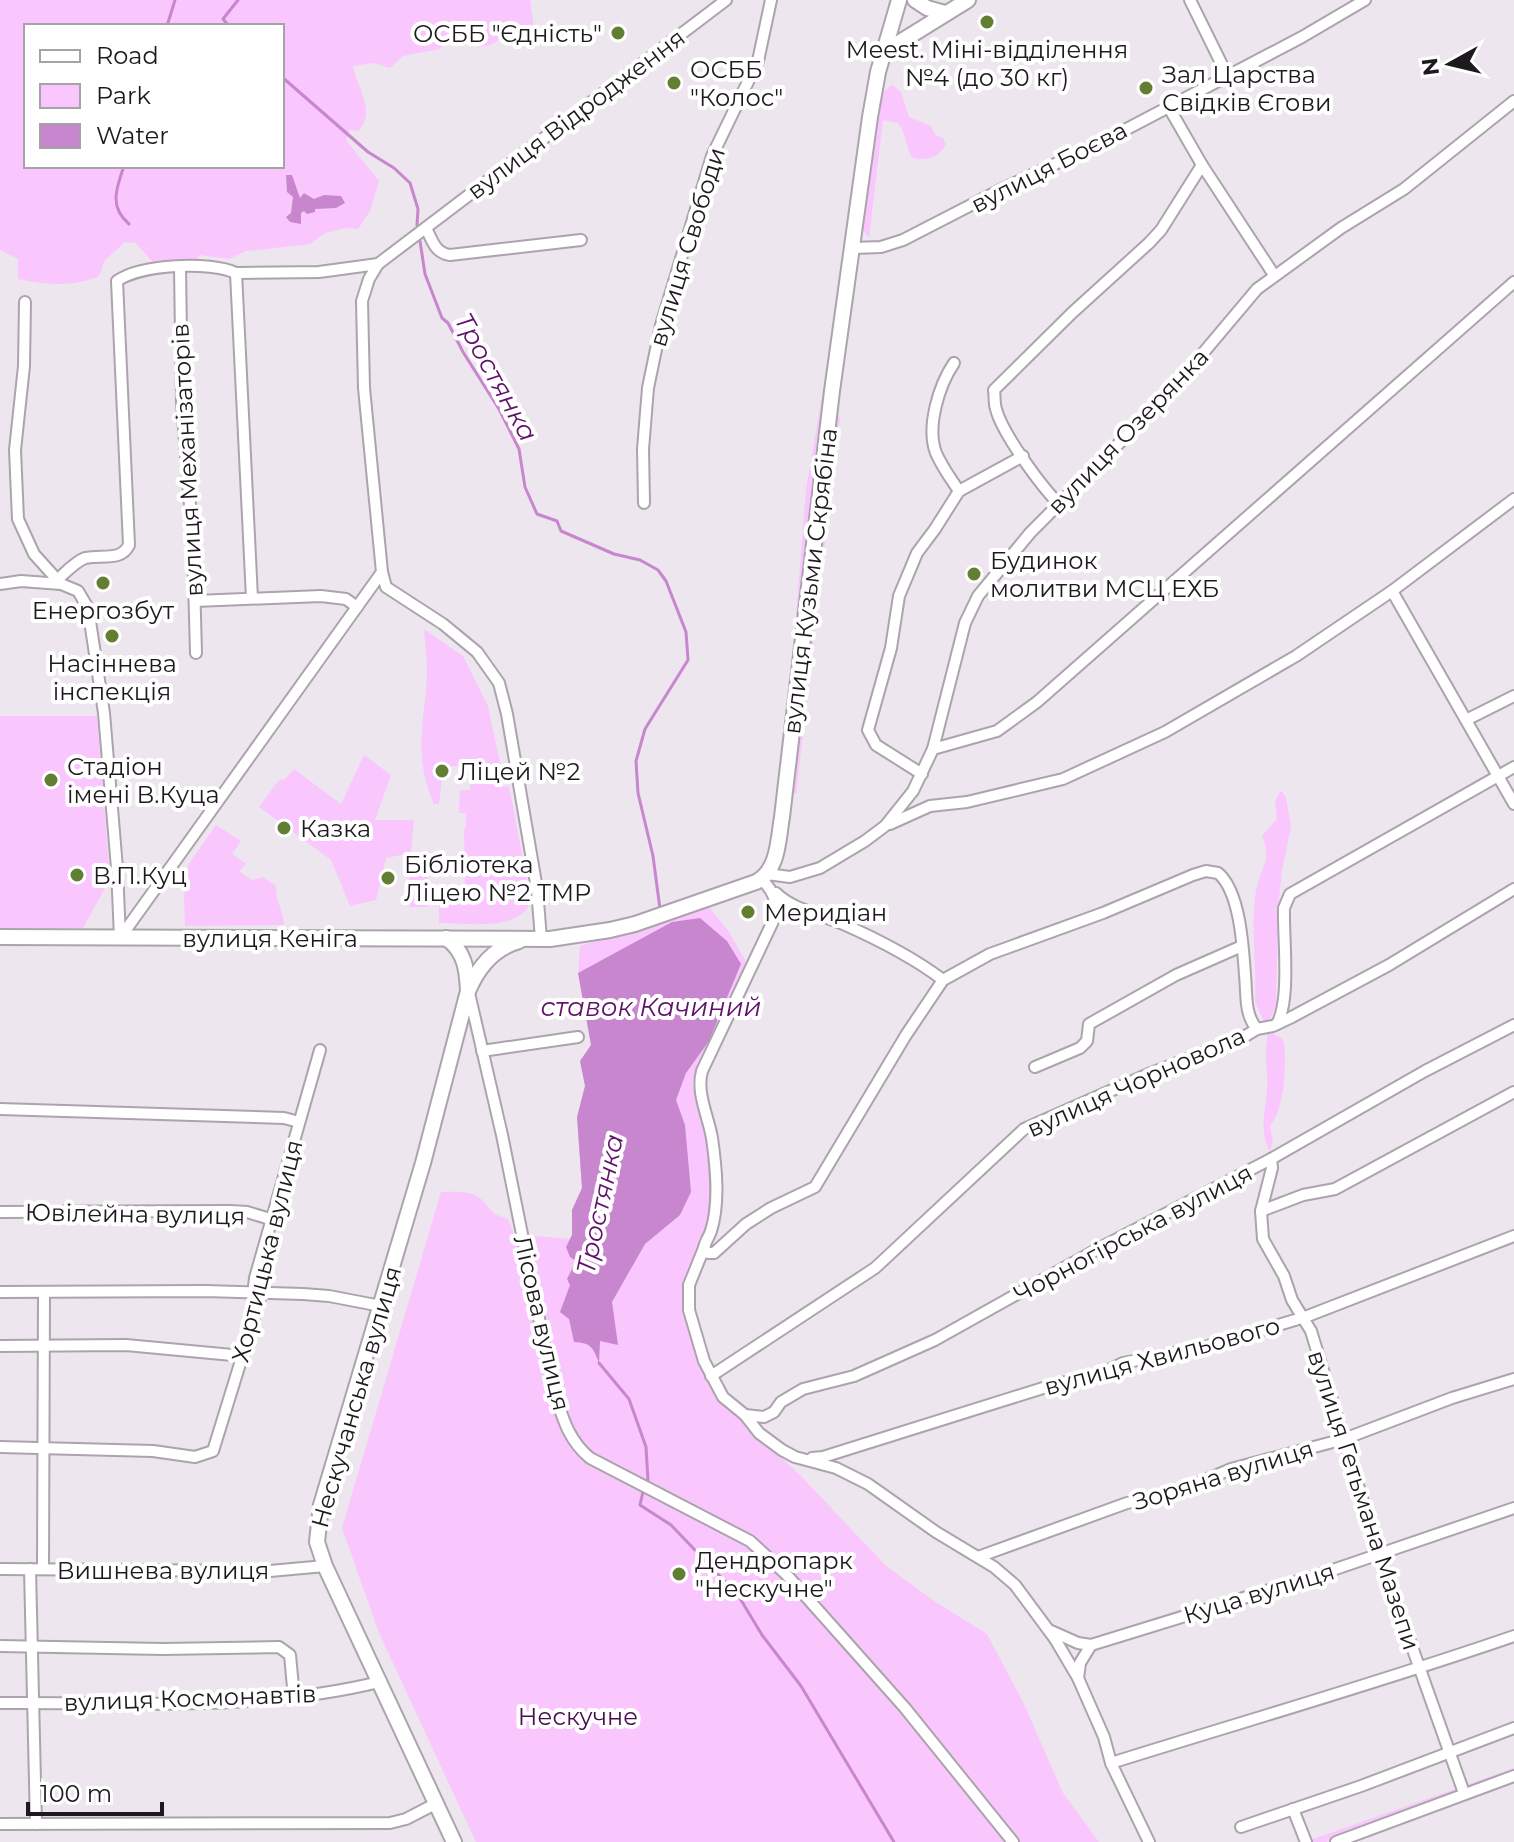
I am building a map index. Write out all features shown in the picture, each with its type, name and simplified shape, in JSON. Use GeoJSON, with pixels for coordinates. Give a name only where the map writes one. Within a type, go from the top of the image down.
{"type":"FeatureCollection","features":[{"type":"Feature","properties":{"kind":"main road","name":"вулиця Кузьми Скрябіна"},"geometry":{"type":"LineString","coordinates":[[766,881],[776,854],[782,817],[832,391],[870,117],[899,0]]}},
{"type":"Feature","properties":{"kind":"main road"},"geometry":{"type":"LineString","coordinates":[[915,0],[927,8],[945,13]]}},
{"type":"Feature","properties":{"kind":"main road"},"geometry":{"type":"LineString","coordinates":[[884,52],[968,0]]}},
{"type":"Feature","properties":{"kind":"main road"},"geometry":{"type":"LineString","coordinates":[[468,991],[487,959],[503,947],[534,939],[596,933],[635,924],[766,881]]}},
{"type":"Feature","properties":{"kind":"main road","name":"вулиця Кеніга"},"geometry":{"type":"LineString","coordinates":[[0,937],[534,939]]}},
{"type":"Feature","properties":{"kind":"main road","name":"Нескучанська вулиця"},"geometry":{"type":"LineString","coordinates":[[446,938],[459,950],[465,962],[468,991],[423,1163],[321,1505],[317,1542],[325,1566],[454,1842]]}},
{"type":"Feature","properties":{"kind":"street","name":"вулиця Відродження"},"geometry":{"type":"LineString","coordinates":[[378,264],[726,0]]}},
{"type":"Feature","properties":{"kind":"street","name":"вулиця Свободи"},"geometry":{"type":"LineString","coordinates":[[644,503],[643,449],[648,388],[661,325],[712,156],[758,61],[771,0]]}},
{"type":"Feature","properties":{"kind":"street"},"geometry":{"type":"LineString","coordinates":[[1190,0],[1227,75]]}},
{"type":"Feature","properties":{"kind":"street","name":"вулиця Боєва"},"geometry":{"type":"LineString","coordinates":[[853,248],[881,247],[903,240],[1100,143],[1326,24],[1365,0]]}},
{"type":"Feature","properties":{"kind":"street","name":"вулиця Озерянка"},"geometry":{"type":"LineString","coordinates":[[766,881],[813,871],[842,856],[885,826],[913,791],[933,749],[965,623],[978,596],[1014,551],[1172,390],[1257,289],[1404,189],[1514,101]]}},
{"type":"Feature","properties":{"kind":"street"},"geometry":{"type":"LineString","coordinates":[[1168,106],[1202,165],[1274,275]]}},
{"type":"Feature","properties":{"kind":"street"},"geometry":{"type":"LineString","coordinates":[[1059,504],[1023,456],[996,409],[994,390],[1149,243],[1161,230],[1202,165]]}},
{"type":"Feature","properties":{"kind":"street"},"geometry":{"type":"LineString","coordinates":[[426,228],[437,249],[450,255],[581,240]]}},
{"type":"Feature","properties":{"kind":"street"},"geometry":{"type":"LineString","coordinates":[[0,584],[60,582],[85,558],[120,555],[129,545],[117,281],[132,274],[180,267],[214,266],[236,273],[319,272],[378,264]]}},
{"type":"Feature","properties":{"kind":"street"},"geometry":{"type":"LineString","coordinates":[[378,264],[362,301],[364,388],[382,572],[386,587],[443,624],[477,652],[499,683],[537,889],[534,939]]}},
{"type":"Feature","properties":{"kind":"street","name":"вулиця Механізаторів"},"geometry":{"type":"LineString","coordinates":[[180,267],[182,403],[193,544],[196,653]]}},
{"type":"Feature","properties":{"kind":"street"},"geometry":{"type":"LineString","coordinates":[[236,273],[252,598]]}},
{"type":"Feature","properties":{"kind":"street"},"geometry":{"type":"LineString","coordinates":[[933,749],[997,731],[1037,702],[1514,282]]}},
{"type":"Feature","properties":{"kind":"street"},"geometry":{"type":"LineString","coordinates":[[25,302],[24,366],[15,450],[17,510],[28,546],[60,582],[78,591],[88,608],[104,713],[120,938]]}},
{"type":"Feature","properties":{"kind":"street"},"geometry":{"type":"LineString","coordinates":[[954,363],[943,383],[937,404],[934,444],[959,491]]}},
{"type":"Feature","properties":{"kind":"street"},"geometry":{"type":"LineString","coordinates":[[922,774],[876,745],[870,736],[868,724],[891,648],[905,578],[917,553],[959,491],[1023,456]]}},
{"type":"Feature","properties":{"kind":"street"},"geometry":{"type":"LineString","coordinates":[[885,826],[920,809],[992,797],[1063,779],[1165,732],[1296,656],[1392,591],[1514,499]]}},
{"type":"Feature","properties":{"kind":"street"},"geometry":{"type":"LineString","coordinates":[[120,938],[382,572]]}},
{"type":"Feature","properties":{"kind":"street"},"geometry":{"type":"LineString","coordinates":[[1392,591],[1514,804]]}},
{"type":"Feature","properties":{"kind":"street"},"geometry":{"type":"LineString","coordinates":[[195,601],[321,596],[346,599],[357,607]]}},
{"type":"Feature","properties":{"kind":"street"},"geometry":{"type":"LineString","coordinates":[[1466,720],[1514,696]]}},
{"type":"Feature","properties":{"kind":"street"},"geometry":{"type":"LineString","coordinates":[[704,1248],[708,1253],[714,1253],[746,1224],[815,1187],[906,1035],[943,980],[990,954],[1206,871],[1218,873],[1230,888],[1242,946],[1247,1012],[1268,1027],[1283,1014],[1284,917],[1290,894],[1514,767]]}},
{"type":"Feature","properties":{"kind":"street"},"geometry":{"type":"LineString","coordinates":[[766,881],[787,904],[846,926],[943,980]]}},
{"type":"Feature","properties":{"kind":"street"},"geometry":{"type":"LineString","coordinates":[[766,881],[777,904],[775,917],[698,1083],[712,1136],[715,1177],[711,1230],[689,1285],[688,1297],[698,1345],[723,1397],[745,1415],[759,1433],[782,1450],[836,1468],[868,1484],[943,1537],[994,1567],[1015,1585],[1049,1630],[1078,1678],[1104,1737],[1111,1763],[1149,1842]]}},
{"type":"Feature","properties":{"kind":"street","name":"вулиця Чорновола"},"geometry":{"type":"LineString","coordinates":[[711,1376],[875,1268],[1024,1129],[1151,1073],[1268,1027],[1389,965],[1514,889]]}},
{"type":"Feature","properties":{"kind":"street"},"geometry":{"type":"LineString","coordinates":[[1035,1067],[1080,1048],[1087,1041],[1089,1024],[1176,975],[1242,946]]}},
{"type":"Feature","properties":{"kind":"street","name":"Лісова вулиця"},"geometry":{"type":"LineString","coordinates":[[468,991],[541,1317],[553,1388],[566,1429],[576,1446],[590,1458],[750,1541],[785,1573],[905,1708],[1013,1842]]}},
{"type":"Feature","properties":{"kind":"street","name":"Чорногірська вулиця"},"geometry":{"type":"LineString","coordinates":[[745,1415],[764,1417],[803,1389],[854,1376],[935,1340],[1514,1025]]}},
{"type":"Feature","properties":{"kind":"street"},"geometry":{"type":"LineString","coordinates":[[482,1051],[578,1037]]}},
{"type":"Feature","properties":{"kind":"street","name":"Хортицька вулиця"},"geometry":{"type":"LineString","coordinates":[[43,1448],[153,1451],[195,1457],[213,1451],[260,1299],[254,1286],[270,1219],[320,1050]]}},
{"type":"Feature","properties":{"kind":"street"},"geometry":{"type":"LineString","coordinates":[[1261,1211],[1303,1195],[1335,1189],[1514,1092]]}},
{"type":"Feature","properties":{"kind":"street"},"geometry":{"type":"LineString","coordinates":[[0,1109],[284,1118],[299,1122]]}},
{"type":"Feature","properties":{"kind":"street","name":"вулиця Гетьмана Мазепи"},"geometry":{"type":"LineString","coordinates":[[1271,1159],[1272,1168],[1261,1211],[1267,1248],[1284,1276],[1295,1306],[1305,1317],[1379,1554],[1464,1793]]}},
{"type":"Feature","properties":{"kind":"street","name":"Ювілейна вулиця"},"geometry":{"type":"LineString","coordinates":[[0,1212],[230,1211],[270,1219]]}},
{"type":"Feature","properties":{"kind":"street","name":"вулиця Хвильового"},"geometry":{"type":"LineString","coordinates":[[803,1459],[823,1457],[1059,1383],[1087,1380],[1134,1360],[1208,1346],[1305,1317],[1514,1236]]}},
{"type":"Feature","properties":{"kind":"street"},"geometry":{"type":"LineString","coordinates":[[0,1292],[191,1291],[329,1296],[381,1306]]}},
{"type":"Feature","properties":{"kind":"street"},"geometry":{"type":"LineString","coordinates":[[43,1569],[44,1292]]}},
{"type":"Feature","properties":{"kind":"street"},"geometry":{"type":"LineString","coordinates":[[0,1346],[126,1345],[243,1356]]}},
{"type":"Feature","properties":{"kind":"street","name":"Зоряна вулиця"},"geometry":{"type":"LineString","coordinates":[[978,1557],[1127,1503],[1175,1493],[1231,1469],[1344,1439],[1452,1398],[1514,1379]]}},
{"type":"Feature","properties":{"kind":"street"},"geometry":{"type":"LineString","coordinates":[[0,1447],[43,1448]]}},
{"type":"Feature","properties":{"kind":"street","name":"Куца вулиця"},"geometry":{"type":"LineString","coordinates":[[1091,1645],[1514,1508]]}},
{"type":"Feature","properties":{"kind":"street","name":"Вишнева вулиця"},"geometry":{"type":"LineString","coordinates":[[0,1569],[270,1571],[325,1566]]}},
{"type":"Feature","properties":{"kind":"street"},"geometry":{"type":"LineString","coordinates":[[30,1569],[36,1824]]}},
{"type":"Feature","properties":{"kind":"street"},"geometry":{"type":"LineString","coordinates":[[1049,1630],[1091,1645],[1080,1663],[1078,1678]]}},
{"type":"Feature","properties":{"kind":"street"},"geometry":{"type":"LineString","coordinates":[[1111,1763],[1419,1669],[1514,1636]]}},
{"type":"Feature","properties":{"kind":"street"},"geometry":{"type":"LineString","coordinates":[[0,1646],[163,1649],[279,1647],[290,1655],[294,1698]]}},
{"type":"Feature","properties":{"kind":"street","name":"вулиця Космонавтів"},"geometry":{"type":"LineString","coordinates":[[0,1703],[294,1698],[379,1682]]}},
{"type":"Feature","properties":{"kind":"street"},"geometry":{"type":"LineString","coordinates":[[1241,1827],[1514,1728]]}},
{"type":"Feature","properties":{"kind":"street"},"geometry":{"type":"LineString","coordinates":[[1336,1842],[1514,1776]]}},
{"type":"Feature","properties":{"kind":"street"},"geometry":{"type":"LineString","coordinates":[[0,1824],[390,1823],[406,1819],[437,1803]]}},
{"type":"Feature","properties":{"kind":"street"},"geometry":{"type":"LineString","coordinates":[[1293,1809],[1306,1842]]}},
{"type":"Feature","properties":{"kind":"green space"},"geometry":{"type":"Polygon","coordinates":[[[0,0],[530,0],[534,27],[526,29],[517,22],[489,45],[473,46],[453,37],[439,49],[403,56],[390,68],[374,63],[353,66],[366,116],[358,131],[350,130],[346,140],[379,181],[370,211],[358,229],[325,233],[310,244],[246,251],[229,259],[199,255],[196,261],[156,266],[136,243],[125,242],[105,260],[99,276],[70,283],[49,284],[18,279],[18,259],[0,250],[0,0]]]}},
{"type":"Feature","properties":{"kind":"green space"},"geometry":{"type":"Polygon","coordinates":[[[892,85],[901,92],[909,117],[931,126],[935,135],[943,138],[946,144],[932,157],[913,158],[898,123],[883,120],[869,238],[861,220],[880,94],[892,85]]]}},
{"type":"Feature","properties":{"kind":"green space"},"geometry":{"type":"Polygon","coordinates":[[[830,350],[830,357],[788,718],[806,489],[830,350]]]}},
{"type":"Feature","properties":{"kind":"green space"},"geometry":{"type":"Polygon","coordinates":[[[832,416],[840,417],[796,794],[788,793],[832,416]]]}},
{"type":"Feature","properties":{"kind":"green space"},"geometry":{"type":"Polygon","coordinates":[[[424,629],[463,656],[488,706],[503,777],[479,776],[499,787],[509,786],[531,901],[516,918],[504,922],[439,923],[439,901],[465,900],[466,813],[459,813],[460,790],[470,790],[471,776],[464,775],[465,767],[450,766],[442,777],[439,804],[434,804],[427,786],[422,754],[427,673],[424,629]]]}},
{"type":"Feature","properties":{"kind":"green space","name":"Стадіон імені В.Куца"},"geometry":{"type":"Polygon","coordinates":[[[0,716],[97,716],[110,879],[83,928],[0,928],[0,716]]]}},
{"type":"Feature","properties":{"kind":"green space"},"geometry":{"type":"Polygon","coordinates":[[[364,755],[391,775],[375,820],[414,820],[411,853],[386,858],[376,900],[350,906],[331,860],[259,807],[279,780],[285,779],[294,769],[341,804],[364,755]]]}},
{"type":"Feature","properties":{"kind":"green space"},"geometry":{"type":"Polygon","coordinates":[[[1281,791],[1286,797],[1291,827],[1282,870],[1276,1005],[1271,1017],[1273,1034],[1283,1039],[1285,1071],[1279,1109],[1270,1126],[1273,1141],[1270,1152],[1264,1129],[1267,1037],[1255,1000],[1254,918],[1256,891],[1266,858],[1262,836],[1277,819],[1275,801],[1281,791]]]}},
{"type":"Feature","properties":{"kind":"green space"},"geometry":{"type":"Polygon","coordinates":[[[216,825],[241,841],[232,854],[246,864],[239,871],[252,880],[263,877],[276,886],[284,925],[185,926],[188,865],[216,825]]]}},
{"type":"Feature","properties":{"kind":"green space"},"geometry":{"type":"Polygon","coordinates":[[[409,867],[428,868],[428,907],[410,907],[409,867]]]}},
{"type":"Feature","properties":{"kind":"green space","name":"Нескучне"},"geometry":{"type":"Polygon","coordinates":[[[706,903],[729,932],[745,960],[745,982],[705,1050],[692,1084],[714,1163],[710,1215],[687,1279],[685,1298],[696,1354],[710,1384],[742,1421],[801,1476],[885,1565],[987,1634],[1024,1704],[1063,1793],[1099,1842],[476,1842],[379,1633],[342,1528],[441,1192],[477,1196],[494,1213],[508,1219],[514,1234],[570,1239],[572,1210],[582,1188],[577,1117],[585,1086],[580,1061],[591,1045],[578,973],[580,946],[706,903]]]}},
{"type":"Feature","properties":{"kind":"green space"},"geometry":{"type":"Polygon","coordinates":[[[1514,1768],[1514,1774],[1326,1842],[1305,1842],[1514,1768]]]}},
{"type":"Feature","properties":{"kind":"water"},"geometry":{"type":"Polygon","coordinates":[[[286,175],[292,175],[300,198],[304,193],[314,199],[324,195],[341,196],[345,203],[336,208],[315,209],[315,212],[307,214],[304,211],[301,213],[301,224],[290,222],[286,217],[291,213],[293,197],[287,192],[286,175]]]}},
{"type":"Feature","properties":{"kind":"water","name":"ставок Качиний"},"geometry":{"type":"Polygon","coordinates":[[[700,918],[727,941],[741,964],[709,1041],[686,1073],[676,1100],[685,1125],[691,1192],[680,1215],[645,1244],[612,1302],[618,1345],[600,1341],[599,1363],[591,1347],[574,1342],[569,1319],[560,1312],[570,1285],[567,1279],[576,1261],[570,1257],[566,1247],[572,1235],[572,1210],[582,1188],[577,1117],[585,1086],[580,1061],[591,1045],[578,973],[672,922],[700,918]]]}},
{"type":"Feature","properties":{"kind":"waterway"},"geometry":{"type":"LineString","coordinates":[[168,24],[175,0]]}},
{"type":"Feature","properties":{"kind":"waterway","name":"Тростянка"},"geometry":{"type":"LineString","coordinates":[[227,24],[223,19],[238,0]]}},
{"type":"Feature","properties":{"kind":"waterway","name":"Тростянка"},"geometry":{"type":"LineString","coordinates":[[284,79],[368,152],[394,168],[410,183],[418,209],[417,225]]}},
{"type":"Feature","properties":{"kind":"waterway"},"geometry":{"type":"LineString","coordinates":[[123,168],[116,197],[119,211],[129,224]]}},
{"type":"Feature","properties":{"kind":"waterway","name":"Тростянка"},"geometry":{"type":"LineString","coordinates":[[420,241],[425,274],[442,318],[448,323],[499,409],[519,449],[525,487],[537,514],[557,521],[561,531],[614,554],[640,560],[658,570],[666,581],[686,632],[688,660],[645,729],[636,761],[638,793],[653,856],[660,909]]}},
{"type":"Feature","properties":{"kind":"waterway","name":"Тростянка"},"geometry":{"type":"LineString","coordinates":[[599,1363],[629,1399],[646,1447],[648,1481]]}},
{"type":"Feature","properties":{"kind":"waterway","name":"Тростянка"},"geometry":{"type":"LineString","coordinates":[[643,1492],[640,1505],[671,1525],[738,1595],[762,1635],[801,1686],[894,1842]]}},
{"type":"Feature","properties":{"kind":"place","name":"Meest. Міні-відділення №4 (до 30 кг)"},"geometry":{"type":"Point","coordinates":[987,22]}},
{"type":"Feature","properties":{"kind":"place","name":"ОСББ \"Єдність\""},"geometry":{"type":"Point","coordinates":[618,33]}},
{"type":"Feature","properties":{"kind":"place","name":"ОСББ \"Колос\""},"geometry":{"type":"Point","coordinates":[674,83]}},
{"type":"Feature","properties":{"kind":"place","name":"Зал Царства Свідків Єгови"},"geometry":{"type":"Point","coordinates":[1146,88]}},
{"type":"Feature","properties":{"kind":"place","name":"Будинок молитви МСЦ ЕХБ"},"geometry":{"type":"Point","coordinates":[974,574]}},
{"type":"Feature","properties":{"kind":"place","name":"Енергозбут"},"geometry":{"type":"Point","coordinates":[103,583]}},
{"type":"Feature","properties":{"kind":"place","name":"Насіннева інспекція"},"geometry":{"type":"Point","coordinates":[112,636]}},
{"type":"Feature","properties":{"kind":"place","name":"Ліцей №2"},"geometry":{"type":"Point","coordinates":[442,771]}},
{"type":"Feature","properties":{"kind":"place","name":"Стадіон імені В.Куца"},"geometry":{"type":"Point","coordinates":[51,780]}},
{"type":"Feature","properties":{"kind":"place","name":"Казка"},"geometry":{"type":"Point","coordinates":[284,828]}},
{"type":"Feature","properties":{"kind":"place","name":"В.П.Куц"},"geometry":{"type":"Point","coordinates":[77,875]}},
{"type":"Feature","properties":{"kind":"place","name":"Бібліотека Ліцею №2 ТМР"},"geometry":{"type":"Point","coordinates":[388,878]}},
{"type":"Feature","properties":{"kind":"place","name":"Меридіан"},"geometry":{"type":"Point","coordinates":[748,912]}},
{"type":"Feature","properties":{"kind":"place","name":"Дендропарк \"Нескучне\""},"geometry":{"type":"Point","coordinates":[679,1574]}}]}
